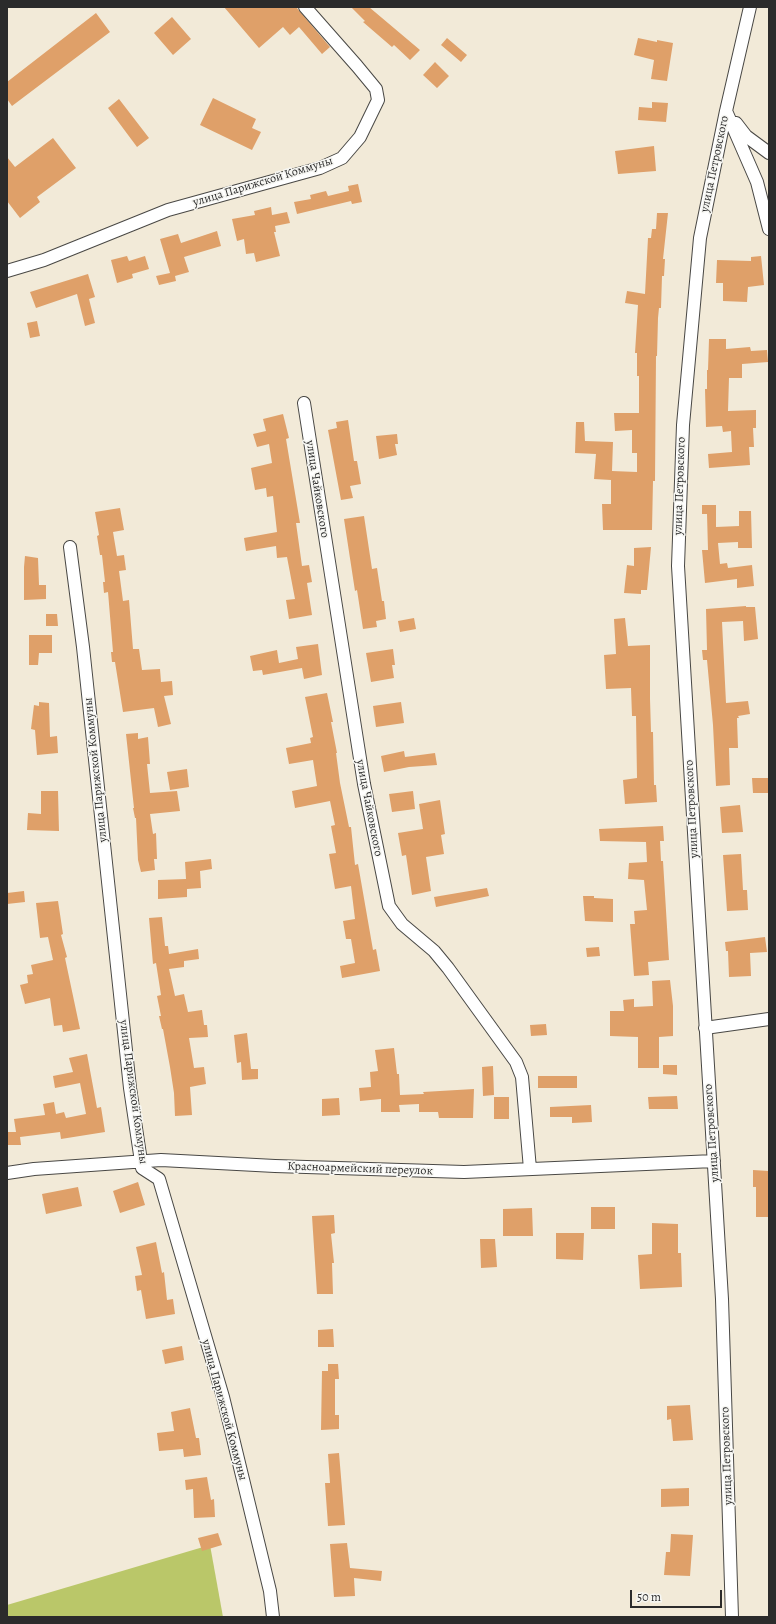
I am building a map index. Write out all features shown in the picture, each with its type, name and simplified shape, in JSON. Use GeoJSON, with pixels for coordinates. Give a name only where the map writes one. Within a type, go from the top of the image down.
{"type":"FeatureCollection","features":[{"type":"Feature","properties":{"kind":"street","name":"улица Парижской Коммуны"},"geometry":{"type":"LineString","coordinates":[[7,271],[44,260],[168,210],[320,168],[342,158],[360,137],[371,115],[378,100],[376,89],[305,7]]}},
{"type":"Feature","properties":{"kind":"street","name":"улица Петровского"},"geometry":{"type":"LineString","coordinates":[[732,1617],[722,1299],[678,566],[683,425],[700,238],[726,111],[750,7]]}},
{"type":"Feature","properties":{"kind":"street"},"geometry":{"type":"LineString","coordinates":[[726,111],[746,136],[769,153]]}},
{"type":"Feature","properties":{"kind":"street"},"geometry":{"type":"LineString","coordinates":[[726,111],[757,182],[769,229]]}},
{"type":"Feature","properties":{"kind":"street","name":"улица Чайковского"},"geometry":{"type":"LineString","coordinates":[[304,403],[364,784],[389,906],[402,924],[434,951],[443,962],[516,1062],[522,1077],[530,1169]]}},
{"type":"Feature","properties":{"kind":"street","name":"улица Парижской Коммуны"},"geometry":{"type":"LineString","coordinates":[[70,547],[83,647],[130,1088],[142,1168],[159,1179],[223,1397],[270,1591],[273,1617]]}},
{"type":"Feature","properties":{"kind":"street"},"geometry":{"type":"LineString","coordinates":[[705,1028],[769,1020]]}},
{"type":"Feature","properties":{"kind":"street","name":"Красноармейский переулок"},"geometry":{"type":"LineString","coordinates":[[7,1173],[34,1169],[161,1160],[274,1166],[464,1172],[714,1160]]}},
{"type":"Feature","properties":{"kind":"green space"},"geometry":{"type":"Polygon","coordinates":[[[210,1545],[223,1617],[7,1617],[7,1605],[210,1545]]]}},
{"type":"Feature","properties":{"kind":"building"},"geometry":{"type":"Polygon","coordinates":[[[224,7],[296,7],[330,47],[322,54],[299,27],[290,35],[283,27],[259,48],[224,7]]]}},
{"type":"Feature","properties":{"kind":"building"},"geometry":{"type":"Polygon","coordinates":[[[351,7],[369,7],[420,50],[410,60],[394,45],[392,47],[363,22],[365,21],[351,7]]]}},
{"type":"Feature","properties":{"kind":"building"},"geometry":{"type":"Polygon","coordinates":[[[96,13],[110,32],[12,106],[7,99],[7,82],[96,13]]]}},
{"type":"Feature","properties":{"kind":"building"},"geometry":{"type":"Polygon","coordinates":[[[172,17],[191,39],[173,55],[154,33],[172,17]]]}},
{"type":"Feature","properties":{"kind":"building"},"geometry":{"type":"Polygon","coordinates":[[[447,38],[467,55],[461,62],[441,45],[447,38]]]}},
{"type":"Feature","properties":{"kind":"building"},"geometry":{"type":"Polygon","coordinates":[[[638,38],[657,42],[657,40],[673,43],[667,81],[651,79],[654,60],[634,55],[638,38]]]}},
{"type":"Feature","properties":{"kind":"building"},"geometry":{"type":"Polygon","coordinates":[[[435,62],[449,76],[437,88],[423,75],[435,62]]]}},
{"type":"Feature","properties":{"kind":"building"},"geometry":{"type":"Polygon","coordinates":[[[213,98],[256,119],[252,128],[261,132],[252,150],[200,125],[213,98]]]}},
{"type":"Feature","properties":{"kind":"building"},"geometry":{"type":"Polygon","coordinates":[[[119,99],[149,138],[137,147],[108,108],[119,99]]]}},
{"type":"Feature","properties":{"kind":"building"},"geometry":{"type":"Polygon","coordinates":[[[652,102],[668,103],[666,122],[638,120],[639,107],[652,108],[652,102]]]}},
{"type":"Feature","properties":{"kind":"building"},"geometry":{"type":"Polygon","coordinates":[[[53,138],[76,168],[37,197],[40,202],[20,218],[7,201],[7,157],[15,167],[53,138]]]}},
{"type":"Feature","properties":{"kind":"building"},"geometry":{"type":"Polygon","coordinates":[[[654,146],[656,171],[618,174],[615,151],[654,146]]]}},
{"type":"Feature","properties":{"kind":"building"},"geometry":{"type":"Polygon","coordinates":[[[358,184],[362,202],[352,204],[351,201],[297,214],[294,202],[311,199],[310,195],[326,191],[328,196],[349,191],[348,186],[358,184]]]}},
{"type":"Feature","properties":{"kind":"building"},"geometry":{"type":"Polygon","coordinates":[[[271,207],[272,215],[287,212],[290,223],[275,226],[276,232],[274,232],[280,256],[256,262],[254,253],[246,254],[244,239],[237,241],[232,219],[255,215],[254,211],[271,207]]]}},
{"type":"Feature","properties":{"kind":"building"},"geometry":{"type":"Polygon","coordinates":[[[657,213],[668,213],[663,259],[665,259],[664,276],[662,276],[661,308],[659,308],[656,356],[655,481],[653,481],[652,530],[603,530],[602,504],[611,504],[611,480],[594,479],[596,454],[575,453],[576,422],[584,422],[585,441],[613,442],[612,471],[637,472],[637,453],[632,453],[632,430],[615,431],[614,413],[639,413],[639,376],[637,376],[637,353],[635,353],[638,305],[625,303],[627,291],[645,294],[648,238],[651,238],[652,229],[656,229],[657,213]]]}},
{"type":"Feature","properties":{"kind":"building"},"geometry":{"type":"Polygon","coordinates":[[[217,231],[221,246],[184,257],[189,272],[175,276],[176,281],[159,285],[156,276],[170,273],[160,239],[178,234],[181,243],[217,231]]]}},
{"type":"Feature","properties":{"kind":"building"},"geometry":{"type":"Polygon","coordinates":[[[127,256],[129,261],[145,256],[149,269],[132,274],[133,278],[117,283],[111,260],[127,256]]]}},
{"type":"Feature","properties":{"kind":"building"},"geometry":{"type":"Polygon","coordinates":[[[761,256],[764,285],[748,287],[747,302],[723,301],[723,283],[716,283],[717,260],[751,261],[751,257],[761,256]]]}},
{"type":"Feature","properties":{"kind":"building"},"geometry":{"type":"Polygon","coordinates":[[[88,274],[95,297],[89,299],[95,323],[85,326],[77,294],[36,308],[30,292],[88,274]]]}},
{"type":"Feature","properties":{"kind":"building"},"geometry":{"type":"Polygon","coordinates":[[[37,321],[40,336],[30,338],[27,323],[37,321]]]}},
{"type":"Feature","properties":{"kind":"building"},"geometry":{"type":"Polygon","coordinates":[[[709,339],[726,339],[726,349],[750,347],[751,351],[767,350],[768,362],[742,364],[742,378],[729,378],[728,411],[756,410],[756,428],[753,428],[754,447],[749,447],[750,465],[709,468],[708,454],[732,452],[731,431],[723,432],[722,426],[706,427],[705,389],[707,389],[709,339]]]}},
{"type":"Feature","properties":{"kind":"building"},"geometry":{"type":"Polygon","coordinates":[[[283,414],[289,438],[286,439],[300,523],[296,523],[302,566],[309,565],[312,582],[307,583],[312,615],[289,619],[286,600],[295,599],[287,557],[277,558],[276,546],[246,551],[244,538],[277,532],[273,496],[267,497],[266,488],[255,490],[251,468],[272,463],[269,444],[257,447],[253,434],[266,431],[263,419],[283,414]]]}},
{"type":"Feature","properties":{"kind":"building"},"geometry":{"type":"Polygon","coordinates":[[[348,420],[354,461],[357,461],[361,484],[350,486],[353,498],[341,500],[328,430],[337,428],[336,422],[348,420]]]}},
{"type":"Feature","properties":{"kind":"building"},"geometry":{"type":"Polygon","coordinates":[[[397,434],[398,444],[395,444],[397,455],[379,459],[376,436],[397,434]]]}},
{"type":"Feature","properties":{"kind":"building"},"geometry":{"type":"Polygon","coordinates":[[[702,505],[716,505],[716,527],[739,526],[739,511],[751,511],[752,548],[738,548],[738,542],[718,543],[720,564],[727,563],[728,568],[752,565],[754,586],[737,588],[737,579],[705,583],[702,550],[708,550],[707,514],[702,514],[702,505]]]}},
{"type":"Feature","properties":{"kind":"building"},"geometry":{"type":"Polygon","coordinates":[[[120,508],[124,530],[113,532],[117,556],[124,555],[126,570],[119,571],[123,601],[129,600],[133,649],[139,649],[142,670],[160,669],[161,682],[172,681],[173,695],[164,696],[171,724],[158,727],[154,708],[123,712],[115,662],[112,662],[111,652],[113,652],[108,592],[104,593],[103,582],[105,582],[102,555],[100,555],[97,536],[99,535],[95,512],[120,508]]]}},
{"type":"Feature","properties":{"kind":"building"},"geometry":{"type":"Polygon","coordinates":[[[364,516],[372,569],[377,568],[386,619],[376,621],[377,627],[363,629],[357,590],[355,591],[344,519],[364,516]]]}},
{"type":"Feature","properties":{"kind":"building"},"geometry":{"type":"Polygon","coordinates":[[[651,547],[647,590],[641,590],[641,594],[624,593],[627,565],[634,566],[634,548],[651,547]]]}},
{"type":"Feature","properties":{"kind":"building"},"geometry":{"type":"Polygon","coordinates":[[[25,556],[38,558],[39,585],[46,585],[46,599],[24,600],[25,556]]]}},
{"type":"Feature","properties":{"kind":"building"},"geometry":{"type":"Polygon","coordinates":[[[746,606],[755,607],[758,639],[744,641],[743,621],[722,622],[726,703],[748,701],[750,714],[738,716],[739,718],[737,718],[738,748],[729,748],[730,785],[716,786],[713,725],[707,660],[703,660],[702,650],[707,650],[706,609],[746,606]]]}},
{"type":"Feature","properties":{"kind":"building"},"geometry":{"type":"Polygon","coordinates":[[[46,614],[57,614],[58,626],[46,626],[46,614]]]}},
{"type":"Feature","properties":{"kind":"building"},"geometry":{"type":"Polygon","coordinates":[[[414,618],[416,629],[400,632],[398,621],[414,618]]]}},
{"type":"Feature","properties":{"kind":"building"},"geometry":{"type":"Polygon","coordinates":[[[625,618],[628,646],[650,645],[651,732],[653,732],[654,785],[656,785],[657,802],[625,804],[623,780],[637,778],[636,716],[632,716],[631,688],[606,689],[604,655],[616,654],[614,619],[625,618]]]}},
{"type":"Feature","properties":{"kind":"building"},"geometry":{"type":"Polygon","coordinates":[[[29,635],[52,635],[52,653],[39,653],[38,665],[29,665],[29,635]]]}},
{"type":"Feature","properties":{"kind":"building"},"geometry":{"type":"Polygon","coordinates":[[[318,644],[322,675],[304,679],[302,668],[263,675],[262,670],[253,671],[250,656],[277,650],[279,663],[298,659],[296,647],[318,644]]]}},
{"type":"Feature","properties":{"kind":"building"},"geometry":{"type":"Polygon","coordinates":[[[393,649],[395,665],[392,665],[394,678],[371,682],[366,653],[393,649]]]}},
{"type":"Feature","properties":{"kind":"building"},"geometry":{"type":"Polygon","coordinates":[[[327,693],[333,722],[331,722],[337,753],[340,783],[349,827],[351,827],[355,865],[358,864],[373,950],[376,949],[380,971],[342,978],[340,966],[355,963],[351,939],[346,939],[343,921],[355,919],[351,886],[335,889],[329,854],[336,853],[331,826],[335,825],[330,801],[295,808],[292,791],[317,786],[313,760],[289,764],[286,748],[311,743],[310,738],[313,737],[305,697],[327,693]]]}},
{"type":"Feature","properties":{"kind":"building"},"geometry":{"type":"Polygon","coordinates":[[[39,702],[49,703],[50,737],[57,736],[58,753],[37,755],[35,730],[31,729],[34,705],[39,706],[39,702]]]}},
{"type":"Feature","properties":{"kind":"building"},"geometry":{"type":"Polygon","coordinates":[[[401,702],[404,723],[376,727],[373,706],[401,702]]]}},
{"type":"Feature","properties":{"kind":"building"},"geometry":{"type":"Polygon","coordinates":[[[138,733],[138,739],[148,737],[150,764],[147,764],[150,793],[177,791],[180,811],[150,814],[153,834],[156,833],[157,859],[154,859],[155,870],[141,872],[138,860],[136,818],[133,808],[126,734],[138,733]]]}},
{"type":"Feature","properties":{"kind":"building"},"geometry":{"type":"Polygon","coordinates":[[[404,751],[405,757],[435,753],[437,765],[409,767],[384,772],[381,756],[404,751]]]}},
{"type":"Feature","properties":{"kind":"building"},"geometry":{"type":"Polygon","coordinates":[[[187,769],[189,787],[170,790],[167,772],[187,769]]]}},
{"type":"Feature","properties":{"kind":"building"},"geometry":{"type":"Polygon","coordinates":[[[752,778],[769,778],[769,793],[753,793],[752,778]]]}},
{"type":"Feature","properties":{"kind":"building"},"geometry":{"type":"Polygon","coordinates":[[[41,791],[58,791],[59,831],[27,830],[28,813],[41,814],[41,791]]]}},
{"type":"Feature","properties":{"kind":"building"},"geometry":{"type":"Polygon","coordinates":[[[413,791],[415,809],[392,812],[389,794],[413,791]]]}},
{"type":"Feature","properties":{"kind":"building"},"geometry":{"type":"Polygon","coordinates":[[[440,800],[445,834],[441,835],[444,854],[426,857],[431,891],[412,895],[406,855],[402,856],[398,833],[423,829],[419,804],[440,800]]]}},
{"type":"Feature","properties":{"kind":"building"},"geometry":{"type":"Polygon","coordinates":[[[740,805],[743,832],[722,833],[720,807],[740,805]]]}},
{"type":"Feature","properties":{"kind":"building"},"geometry":{"type":"Polygon","coordinates":[[[663,826],[664,841],[660,841],[661,861],[663,861],[669,960],[648,962],[649,975],[634,976],[630,924],[635,924],[634,911],[647,910],[644,880],[628,879],[629,863],[647,862],[646,842],[600,841],[599,829],[663,826]]]}},
{"type":"Feature","properties":{"kind":"building"},"geometry":{"type":"Polygon","coordinates":[[[741,854],[743,890],[747,890],[748,910],[727,911],[723,855],[741,854]]]}},
{"type":"Feature","properties":{"kind":"building"},"geometry":{"type":"Polygon","coordinates":[[[211,859],[212,869],[200,871],[201,888],[187,889],[187,897],[158,899],[158,880],[186,879],[185,862],[211,859]]]}},
{"type":"Feature","properties":{"kind":"building"},"geometry":{"type":"Polygon","coordinates":[[[487,888],[489,896],[436,907],[434,897],[487,888]]]}},
{"type":"Feature","properties":{"kind":"building"},"geometry":{"type":"Polygon","coordinates":[[[24,891],[25,902],[7,904],[7,893],[24,891]]]}},
{"type":"Feature","properties":{"kind":"building"},"geometry":{"type":"Polygon","coordinates":[[[583,896],[613,899],[613,922],[585,921],[583,896]]]}},
{"type":"Feature","properties":{"kind":"building"},"geometry":{"type":"Polygon","coordinates":[[[58,901],[63,934],[61,935],[67,957],[65,958],[80,1029],[63,1032],[62,1025],[54,1026],[50,998],[25,1004],[20,985],[28,983],[27,975],[33,974],[31,965],[53,960],[48,937],[40,938],[36,903],[58,901]]]}},
{"type":"Feature","properties":{"kind":"building"},"geometry":{"type":"Polygon","coordinates":[[[162,917],[165,946],[168,946],[169,954],[198,949],[199,959],[184,961],[184,967],[169,969],[175,996],[184,994],[188,1012],[202,1010],[204,1025],[207,1025],[208,1037],[189,1038],[194,1068],[204,1067],[206,1084],[190,1087],[192,1115],[175,1116],[174,1093],[170,1067],[159,1016],[161,1016],[157,996],[161,995],[156,963],[153,964],[149,918],[162,917]]]}},
{"type":"Feature","properties":{"kind":"building"},"geometry":{"type":"Polygon","coordinates":[[[765,937],[767,952],[750,953],[751,976],[729,977],[728,951],[726,951],[725,942],[765,937]]]}},
{"type":"Feature","properties":{"kind":"building"},"geometry":{"type":"Polygon","coordinates":[[[599,947],[600,956],[587,957],[586,948],[599,947]]]}},
{"type":"Feature","properties":{"kind":"building"},"geometry":{"type":"Polygon","coordinates":[[[670,980],[673,1006],[673,1036],[659,1037],[659,1068],[638,1068],[638,1037],[610,1036],[610,1011],[624,1011],[623,1000],[634,999],[634,1007],[653,1006],[652,981],[670,980]]]}},
{"type":"Feature","properties":{"kind":"building"},"geometry":{"type":"Polygon","coordinates":[[[546,1024],[547,1035],[531,1036],[530,1025],[546,1024]]]}},
{"type":"Feature","properties":{"kind":"building"},"geometry":{"type":"Polygon","coordinates":[[[247,1033],[251,1069],[258,1069],[258,1079],[242,1080],[241,1062],[237,1063],[234,1035],[247,1033]]]}},
{"type":"Feature","properties":{"kind":"building"},"geometry":{"type":"Polygon","coordinates":[[[394,1048],[397,1074],[399,1074],[400,1095],[474,1089],[473,1118],[439,1118],[438,1112],[419,1112],[419,1104],[399,1105],[400,1112],[381,1112],[381,1099],[360,1101],[359,1088],[371,1087],[370,1072],[378,1071],[375,1050],[394,1048]]]}},
{"type":"Feature","properties":{"kind":"building"},"geometry":{"type":"Polygon","coordinates":[[[87,1054],[97,1108],[101,1107],[105,1132],[61,1139],[60,1132],[20,1137],[21,1145],[7,1145],[7,1132],[16,1132],[14,1119],[45,1115],[43,1104],[54,1102],[56,1114],[64,1112],[66,1118],[86,1114],[80,1083],[55,1088],[53,1076],[73,1072],[69,1058],[87,1054]]]}},
{"type":"Feature","properties":{"kind":"building"},"geometry":{"type":"Polygon","coordinates":[[[663,1065],[677,1065],[677,1075],[663,1074],[663,1065]]]}},
{"type":"Feature","properties":{"kind":"building"},"geometry":{"type":"Polygon","coordinates":[[[493,1066],[494,1095],[483,1096],[482,1067],[493,1066]]]}},
{"type":"Feature","properties":{"kind":"building"},"geometry":{"type":"Polygon","coordinates":[[[538,1076],[577,1076],[577,1088],[538,1088],[538,1076]]]}},
{"type":"Feature","properties":{"kind":"building"},"geometry":{"type":"Polygon","coordinates":[[[677,1096],[678,1109],[649,1109],[648,1097],[677,1096]]]}},
{"type":"Feature","properties":{"kind":"building"},"geometry":{"type":"Polygon","coordinates":[[[494,1097],[509,1097],[509,1119],[494,1119],[494,1097]]]}},
{"type":"Feature","properties":{"kind":"building"},"geometry":{"type":"Polygon","coordinates":[[[339,1098],[340,1115],[322,1116],[322,1099],[339,1098]]]}},
{"type":"Feature","properties":{"kind":"building"},"geometry":{"type":"Polygon","coordinates":[[[591,1105],[592,1122],[572,1123],[572,1117],[550,1117],[550,1107],[591,1105]]]}},
{"type":"Feature","properties":{"kind":"building"},"geometry":{"type":"Polygon","coordinates":[[[753,1170],[769,1171],[769,1217],[756,1217],[756,1187],[753,1187],[753,1170]]]}},
{"type":"Feature","properties":{"kind":"building"},"geometry":{"type":"Polygon","coordinates":[[[138,1182],[145,1205],[120,1213],[113,1191],[138,1182]]]}},
{"type":"Feature","properties":{"kind":"building"},"geometry":{"type":"Polygon","coordinates":[[[78,1187],[82,1206],[46,1214],[42,1194],[78,1187]]]}},
{"type":"Feature","properties":{"kind":"building"},"geometry":{"type":"Polygon","coordinates":[[[591,1207],[615,1207],[615,1229],[591,1229],[591,1207]]]}},
{"type":"Feature","properties":{"kind":"building"},"geometry":{"type":"Polygon","coordinates":[[[532,1208],[533,1236],[503,1236],[503,1209],[532,1208]]]}},
{"type":"Feature","properties":{"kind":"building"},"geometry":{"type":"Polygon","coordinates":[[[334,1215],[335,1233],[331,1234],[334,1263],[332,1263],[333,1294],[317,1294],[312,1216],[334,1215]]]}},
{"type":"Feature","properties":{"kind":"building"},"geometry":{"type":"Polygon","coordinates":[[[652,1223],[678,1224],[678,1253],[681,1253],[682,1287],[640,1289],[638,1255],[652,1254],[652,1223]]]}},
{"type":"Feature","properties":{"kind":"building"},"geometry":{"type":"Polygon","coordinates":[[[556,1233],[584,1233],[583,1260],[556,1259],[556,1233]]]}},
{"type":"Feature","properties":{"kind":"building"},"geometry":{"type":"Polygon","coordinates":[[[480,1239],[495,1239],[497,1267],[481,1268],[480,1239]]]}},
{"type":"Feature","properties":{"kind":"building"},"geometry":{"type":"Polygon","coordinates":[[[156,1242],[162,1273],[164,1272],[167,1300],[173,1299],[175,1314],[146,1319],[141,1290],[137,1291],[135,1276],[142,1275],[136,1247],[156,1242]]]}},
{"type":"Feature","properties":{"kind":"building"},"geometry":{"type":"Polygon","coordinates":[[[333,1329],[334,1347],[318,1347],[318,1330],[333,1329]]]}},
{"type":"Feature","properties":{"kind":"building"},"geometry":{"type":"Polygon","coordinates":[[[182,1346],[184,1360],[165,1364],[162,1350],[182,1346]]]}},
{"type":"Feature","properties":{"kind":"building"},"geometry":{"type":"Polygon","coordinates":[[[328,1364],[338,1364],[339,1379],[335,1379],[335,1415],[339,1415],[339,1429],[321,1430],[322,1371],[328,1371],[328,1364]]]}},
{"type":"Feature","properties":{"kind":"building"},"geometry":{"type":"Polygon","coordinates":[[[690,1405],[693,1440],[673,1441],[671,1419],[667,1420],[667,1406],[690,1405]]]}},
{"type":"Feature","properties":{"kind":"building"},"geometry":{"type":"Polygon","coordinates":[[[190,1408],[196,1438],[199,1438],[201,1455],[184,1457],[183,1449],[159,1451],[157,1433],[174,1431],[171,1412],[190,1408]]]}},
{"type":"Feature","properties":{"kind":"building"},"geometry":{"type":"Polygon","coordinates":[[[339,1453],[345,1525],[328,1526],[325,1483],[330,1483],[328,1454],[339,1453]]]}},
{"type":"Feature","properties":{"kind":"building"},"geometry":{"type":"Polygon","coordinates":[[[207,1477],[211,1500],[214,1499],[215,1517],[194,1518],[193,1489],[186,1490],[185,1480],[207,1477]]]}},
{"type":"Feature","properties":{"kind":"building"},"geometry":{"type":"Polygon","coordinates":[[[689,1488],[689,1506],[661,1507],[661,1489],[689,1488]]]}},
{"type":"Feature","properties":{"kind":"building"},"geometry":{"type":"Polygon","coordinates":[[[218,1533],[222,1545],[202,1551],[198,1538],[218,1533]]]}},
{"type":"Feature","properties":{"kind":"building"},"geometry":{"type":"Polygon","coordinates":[[[671,1534],[693,1535],[690,1576],[664,1575],[666,1552],[670,1552],[671,1534]]]}},
{"type":"Feature","properties":{"kind":"building"},"geometry":{"type":"Polygon","coordinates":[[[347,1543],[350,1568],[382,1571],[381,1581],[354,1578],[355,1596],[334,1597],[330,1544],[347,1543]]]}}]}
